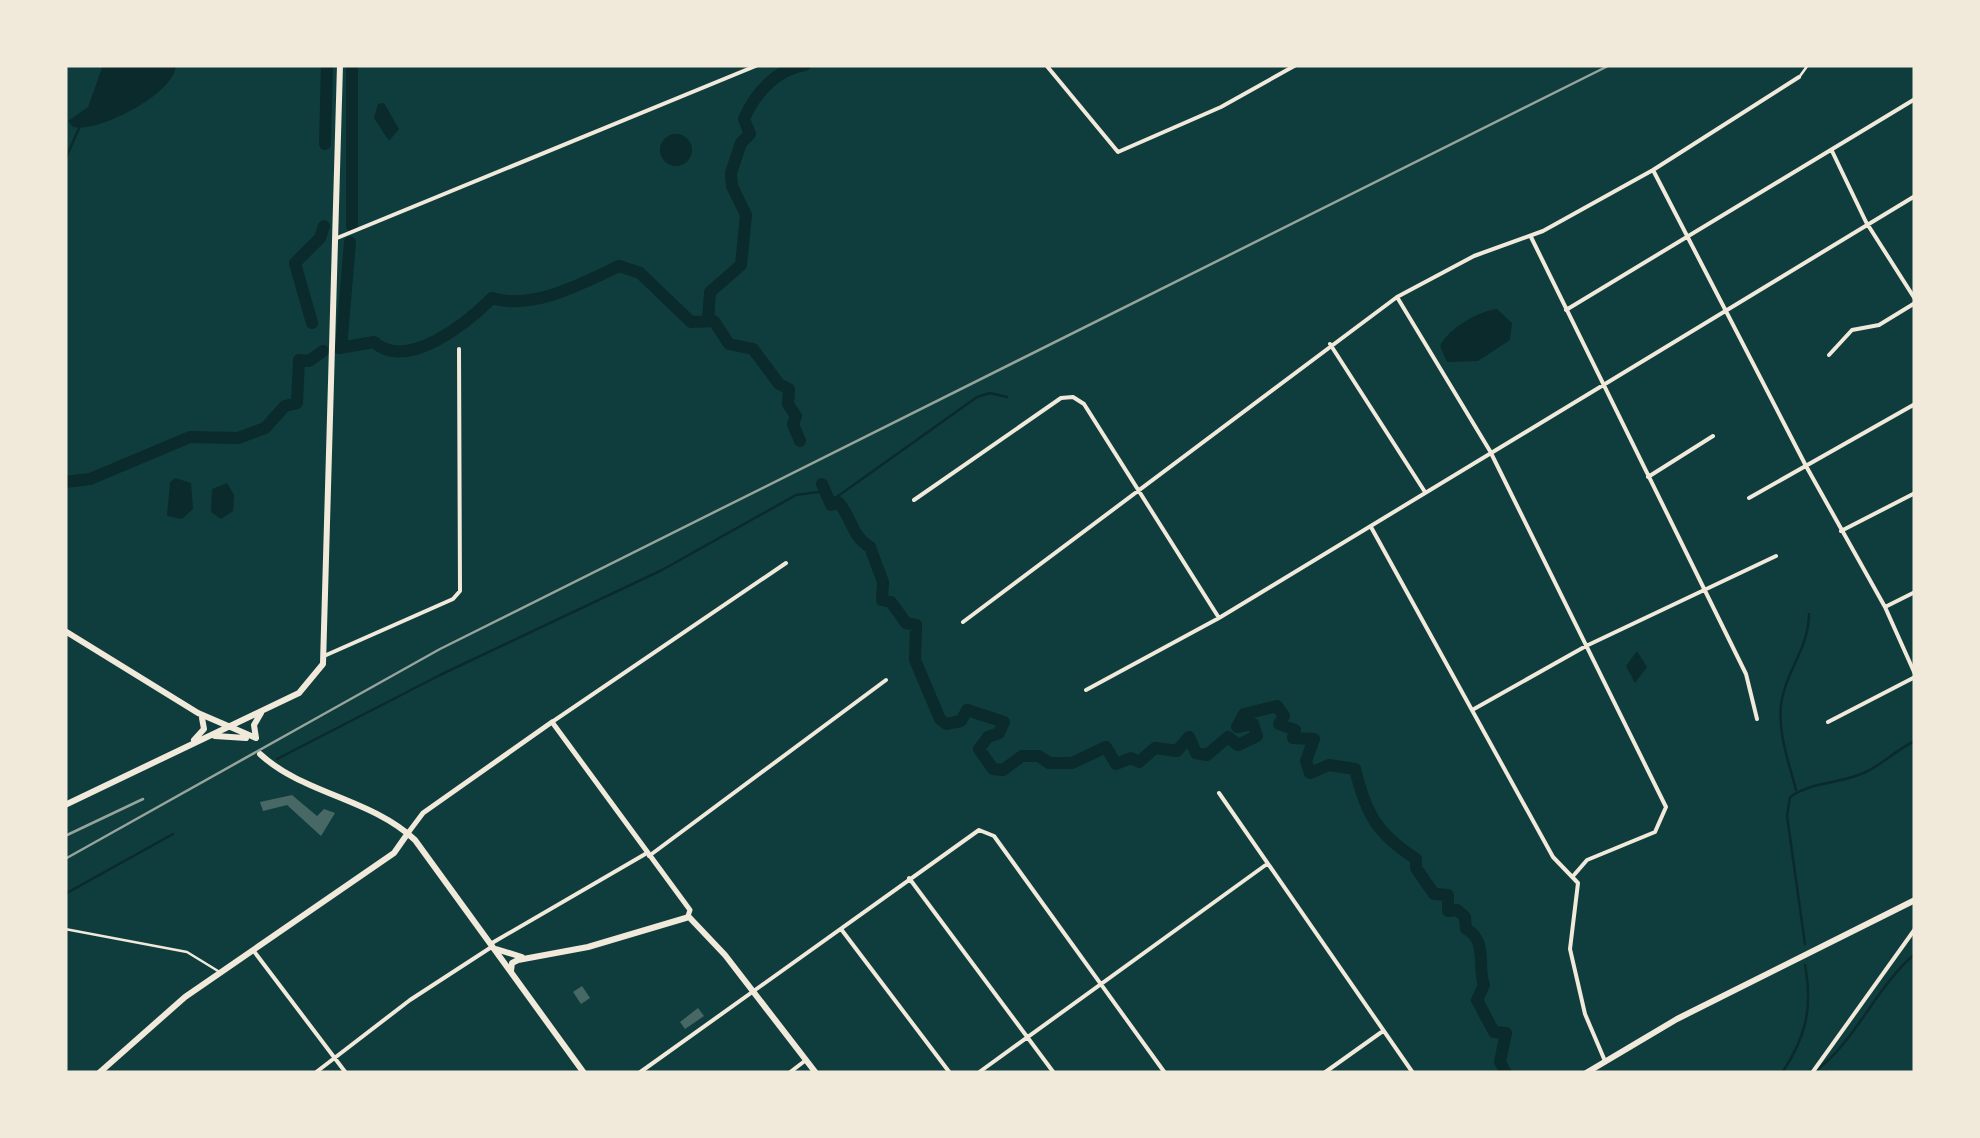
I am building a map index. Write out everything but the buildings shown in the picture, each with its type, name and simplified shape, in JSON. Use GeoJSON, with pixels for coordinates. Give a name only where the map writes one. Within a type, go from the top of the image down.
{"type":"FeatureCollection","features":[{"type":"Feature","properties":{"kind":"main road"},"geometry":{"type":"LineString","coordinates":[[65,805],[306,688],[324,656],[340,65]]}},
{"type":"Feature","properties":{"kind":"main road"},"geometry":{"type":"LineString","coordinates":[[65,630],[198,714],[251,739]]}},
{"type":"Feature","properties":{"kind":"main road"},"geometry":{"type":"LineString","coordinates":[[251,739],[254,722],[262,712]]}},
{"type":"Feature","properties":{"kind":"main road"},"geometry":{"type":"LineString","coordinates":[[182,747],[204,730],[198,714]]}},
{"type":"Feature","properties":{"kind":"main road"},"geometry":{"type":"LineString","coordinates":[[209,736],[251,739]]}},
{"type":"Feature","properties":{"kind":"main road"},"geometry":{"type":"LineString","coordinates":[[262,752],[270,763],[364,804],[408,833],[584,1073]]}},
{"type":"Feature","properties":{"kind":"main road"},"geometry":{"type":"LineString","coordinates":[[98,1073],[109,1070],[219,972],[394,853],[408,833]]}},
{"type":"Feature","properties":{"kind":"main road"},"geometry":{"type":"LineString","coordinates":[[1587,1072],[1677,1018],[1915,900]]}},
{"type":"Feature","properties":{"kind":"main road"},"geometry":{"type":"LineString","coordinates":[[512,973],[512,963],[578,950],[689,913],[816,1073]]}},
{"type":"Feature","properties":{"kind":"main road"},"geometry":{"type":"LineString","coordinates":[[493,946],[530,958]]}},
{"type":"Feature","properties":{"kind":"street"},"geometry":{"type":"LineString","coordinates":[[334,238],[758,65]]}},
{"type":"Feature","properties":{"kind":"street"},"geometry":{"type":"LineString","coordinates":[[1046,65],[1118,152],[1221,107],[1296,65]]}},
{"type":"Feature","properties":{"kind":"street"},"geometry":{"type":"LineString","coordinates":[[963,622],[1396,297],[1474,256],[1531,236],[1653,170],[1799,78]]}},
{"type":"Feature","properties":{"kind":"street"},"geometry":{"type":"LineString","coordinates":[[1566,310],[1689,240],[1915,99]]}},
{"type":"Feature","properties":{"kind":"street"},"geometry":{"type":"LineString","coordinates":[[1829,355],[1852,330],[1885,322],[1915,301],[1866,222],[1832,151]]}},
{"type":"Feature","properties":{"kind":"street"},"geometry":{"type":"LineString","coordinates":[[1653,170],[1806,466],[1885,607],[1915,676],[1828,722]]}},
{"type":"Feature","properties":{"kind":"street"},"geometry":{"type":"LineString","coordinates":[[1086,690],[1219,618],[1866,222],[1915,196]]}},
{"type":"Feature","properties":{"kind":"street"},"geometry":{"type":"LineString","coordinates":[[1531,236],[1746,674],[1756,720]]}},
{"type":"Feature","properties":{"kind":"street"},"geometry":{"type":"LineString","coordinates":[[1396,297],[1490,451],[1666,808],[1655,832],[1587,860],[1574,876]]}},
{"type":"Feature","properties":{"kind":"street"},"geometry":{"type":"LineString","coordinates":[[1330,344],[1426,492]]}},
{"type":"Feature","properties":{"kind":"street"},"geometry":{"type":"LineString","coordinates":[[324,656],[453,599],[460,591],[459,348]]}},
{"type":"Feature","properties":{"kind":"street"},"geometry":{"type":"LineString","coordinates":[[914,500],[1061,398],[1072,397],[1084,404],[1112,444],[1136,490],[1219,618]]}},
{"type":"Feature","properties":{"kind":"street"},"geometry":{"type":"LineString","coordinates":[[1748,498],[1915,404]]}},
{"type":"Feature","properties":{"kind":"street"},"geometry":{"type":"LineString","coordinates":[[1648,477],[1712,436]]}},
{"type":"Feature","properties":{"kind":"street"},"geometry":{"type":"LineString","coordinates":[[1841,531],[1915,493]]}},
{"type":"Feature","properties":{"kind":"street"},"geometry":{"type":"LineString","coordinates":[[1372,526],[1553,857],[1574,876],[1579,890],[1570,949],[1584,1014],[1605,1061]]}},
{"type":"Feature","properties":{"kind":"street"},"geometry":{"type":"LineString","coordinates":[[1474,709],[1586,646],[1776,556]]}},
{"type":"Feature","properties":{"kind":"street"},"geometry":{"type":"LineString","coordinates":[[408,833],[423,813],[786,562]]}},
{"type":"Feature","properties":{"kind":"street"},"geometry":{"type":"LineString","coordinates":[[1885,607],[1915,592]]}},
{"type":"Feature","properties":{"kind":"street"},"geometry":{"type":"LineString","coordinates":[[315,1073],[493,946],[648,854],[886,680]]}},
{"type":"Feature","properties":{"kind":"street"},"geometry":{"type":"LineString","coordinates":[[552,722],[689,913]]}},
{"type":"Feature","properties":{"kind":"street"},"geometry":{"type":"LineString","coordinates":[[1219,793],[1321,934],[1413,1073]]}},
{"type":"Feature","properties":{"kind":"street"},"geometry":{"type":"LineString","coordinates":[[639,1073],[968,834],[983,830],[994,836],[1165,1073]]}},
{"type":"Feature","properties":{"kind":"street"},"geometry":{"type":"LineString","coordinates":[[978,1073],[1267,864]]}},
{"type":"Feature","properties":{"kind":"street"},"geometry":{"type":"LineString","coordinates":[[909,878],[1054,1073]]}},
{"type":"Feature","properties":{"kind":"street"},"geometry":{"type":"LineString","coordinates":[[840,927],[950,1073]]}},
{"type":"Feature","properties":{"kind":"street"},"geometry":{"type":"LineString","coordinates":[[1812,1073],[1915,930]]}},
{"type":"Feature","properties":{"kind":"street"},"geometry":{"type":"LineString","coordinates":[[253,950],[346,1073]]}},
{"type":"Feature","properties":{"kind":"street"},"geometry":{"type":"LineString","coordinates":[[1324,1073],[1383,1031]]}},
{"type":"Feature","properties":{"kind":"street"},"geometry":{"type":"LineString","coordinates":[[789,1073],[806,1060]]}},
{"type":"Feature","properties":{"kind":"lane"},"geometry":{"type":"LineString","coordinates":[[1799,78],[1808,65]]}},
{"type":"Feature","properties":{"kind":"lane"},"geometry":{"type":"LineString","coordinates":[[65,929],[187,952],[219,972]]}},
{"type":"Feature","properties":{"kind":"water"},"geometry":{"type":"Polygon","coordinates":[[[103,65],[176,65],[163,88],[134,109],[100,124],[73,127],[68,121],[88,107],[103,65]]]}},
{"type":"Feature","properties":{"kind":"water"},"geometry":{"type":"Polygon","coordinates":[[[384,103],[399,129],[389,141],[374,118],[378,104],[384,103]]]}},
{"type":"Feature","properties":{"kind":"water"},"geometry":{"type":"Polygon","coordinates":[[[676,134],[688,138],[692,150],[688,162],[676,166],[664,162],[660,150],[664,138],[676,134]]]}},
{"type":"Feature","properties":{"kind":"water"},"geometry":{"type":"Polygon","coordinates":[[[1497,309],[1512,323],[1510,340],[1478,361],[1447,362],[1440,346],[1450,333],[1473,317],[1497,309]]]}},
{"type":"Feature","properties":{"kind":"water"},"geometry":{"type":"Polygon","coordinates":[[[175,478],[191,483],[193,509],[182,519],[167,516],[170,482],[175,478]]]}},
{"type":"Feature","properties":{"kind":"water"},"geometry":{"type":"Polygon","coordinates":[[[227,483],[234,495],[233,511],[221,519],[211,512],[212,489],[227,483]]]}},
{"type":"Feature","properties":{"kind":"water"},"geometry":{"type":"Polygon","coordinates":[[[1637,651],[1647,667],[1635,683],[1626,666],[1637,651]]]}},
{"type":"Feature","properties":{"kind":"waterway"},"geometry":{"type":"LineString","coordinates":[[325,144],[327,65]]}},
{"type":"Feature","properties":{"kind":"waterway"},"geometry":{"type":"LineString","coordinates":[[352,65],[352,226]]}},
{"type":"Feature","properties":{"kind":"waterway"},"geometry":{"type":"LineString","coordinates":[[708,321],[710,292],[741,265],[746,215],[732,186],[731,173],[741,143],[750,134],[744,119],[768,84],[785,71],[805,65]]}},
{"type":"Feature","properties":{"kind":"waterway"},"geometry":{"type":"LineString","coordinates":[[65,160],[80,126]]}},
{"type":"Feature","properties":{"kind":"waterway"},"geometry":{"type":"LineString","coordinates":[[312,323],[295,263],[320,238],[324,226]]}},
{"type":"Feature","properties":{"kind":"waterway"},"geometry":{"type":"LineString","coordinates":[[341,348],[350,242]]}},
{"type":"Feature","properties":{"kind":"waterway"},"geometry":{"type":"LineString","coordinates":[[339,348],[374,342],[388,350],[419,348],[452,331],[492,298],[540,298],[619,266],[640,273],[691,322],[714,321],[729,344],[753,349],[779,384],[789,389],[788,404],[796,416],[793,424],[800,441]]}},
{"type":"Feature","properties":{"kind":"waterway"},"geometry":{"type":"LineString","coordinates":[[65,482],[90,479],[190,437],[238,438],[265,428],[285,406],[297,403],[299,360],[309,361],[323,351]]}},
{"type":"Feature","properties":{"kind":"waterway"},"geometry":{"type":"LineString","coordinates":[[831,501],[977,397],[990,393],[1007,397]]}},
{"type":"Feature","properties":{"kind":"waterway"},"geometry":{"type":"LineString","coordinates":[[822,484],[831,505],[838,502],[859,537],[870,547],[883,582],[882,600],[891,602],[906,623],[916,625],[915,660],[940,719],[946,724],[961,721],[967,710],[1004,722],[999,733],[988,737],[979,749],[993,769],[1003,770],[1022,756],[1039,756],[1049,763],[1072,763],[1106,747],[1116,764],[1131,758],[1139,762],[1155,748],[1177,751],[1189,737],[1196,753],[1207,755],[1228,737],[1238,745],[1257,736],[1253,724],[1237,727],[1244,714],[1277,706],[1284,716],[1279,724],[1295,730],[1293,738],[1314,739],[1306,761],[1310,773],[1329,765],[1355,769],[1375,822],[1416,859],[1416,868],[1434,894],[1448,895],[1448,911],[1457,910],[1465,917],[1466,929],[1477,940],[1484,985],[1477,1000],[1494,1032],[1506,1033],[1500,1062],[1506,1073]]}},
{"type":"Feature","properties":{"kind":"waterway"},"geometry":{"type":"LineString","coordinates":[[277,759],[440,675],[662,570],[796,495],[826,491]]}},
{"type":"Feature","properties":{"kind":"waterway"},"geometry":{"type":"LineString","coordinates":[[1796,790],[1780,716],[1809,614]]}},
{"type":"Feature","properties":{"kind":"waterway"},"geometry":{"type":"LineString","coordinates":[[1805,944],[1787,816],[1790,797],[1866,772],[1915,741]]}},
{"type":"Feature","properties":{"kind":"waterway"},"geometry":{"type":"LineString","coordinates":[[65,894],[173,834]]}},
{"type":"Feature","properties":{"kind":"waterway"},"geometry":{"type":"LineString","coordinates":[[1813,1073],[1842,1046],[1888,982],[1915,954]]}},
{"type":"Feature","properties":{"kind":"waterway"},"geometry":{"type":"LineString","coordinates":[[1782,1073],[1806,1022],[1805,965]]}},
{"type":"Feature","properties":{"kind":"railway"},"geometry":{"type":"LineString","coordinates":[[65,859],[440,649],[1610,65]]}},
{"type":"Feature","properties":{"kind":"railway"},"geometry":{"type":"LineString","coordinates":[[65,836],[143,799]]}}]}
